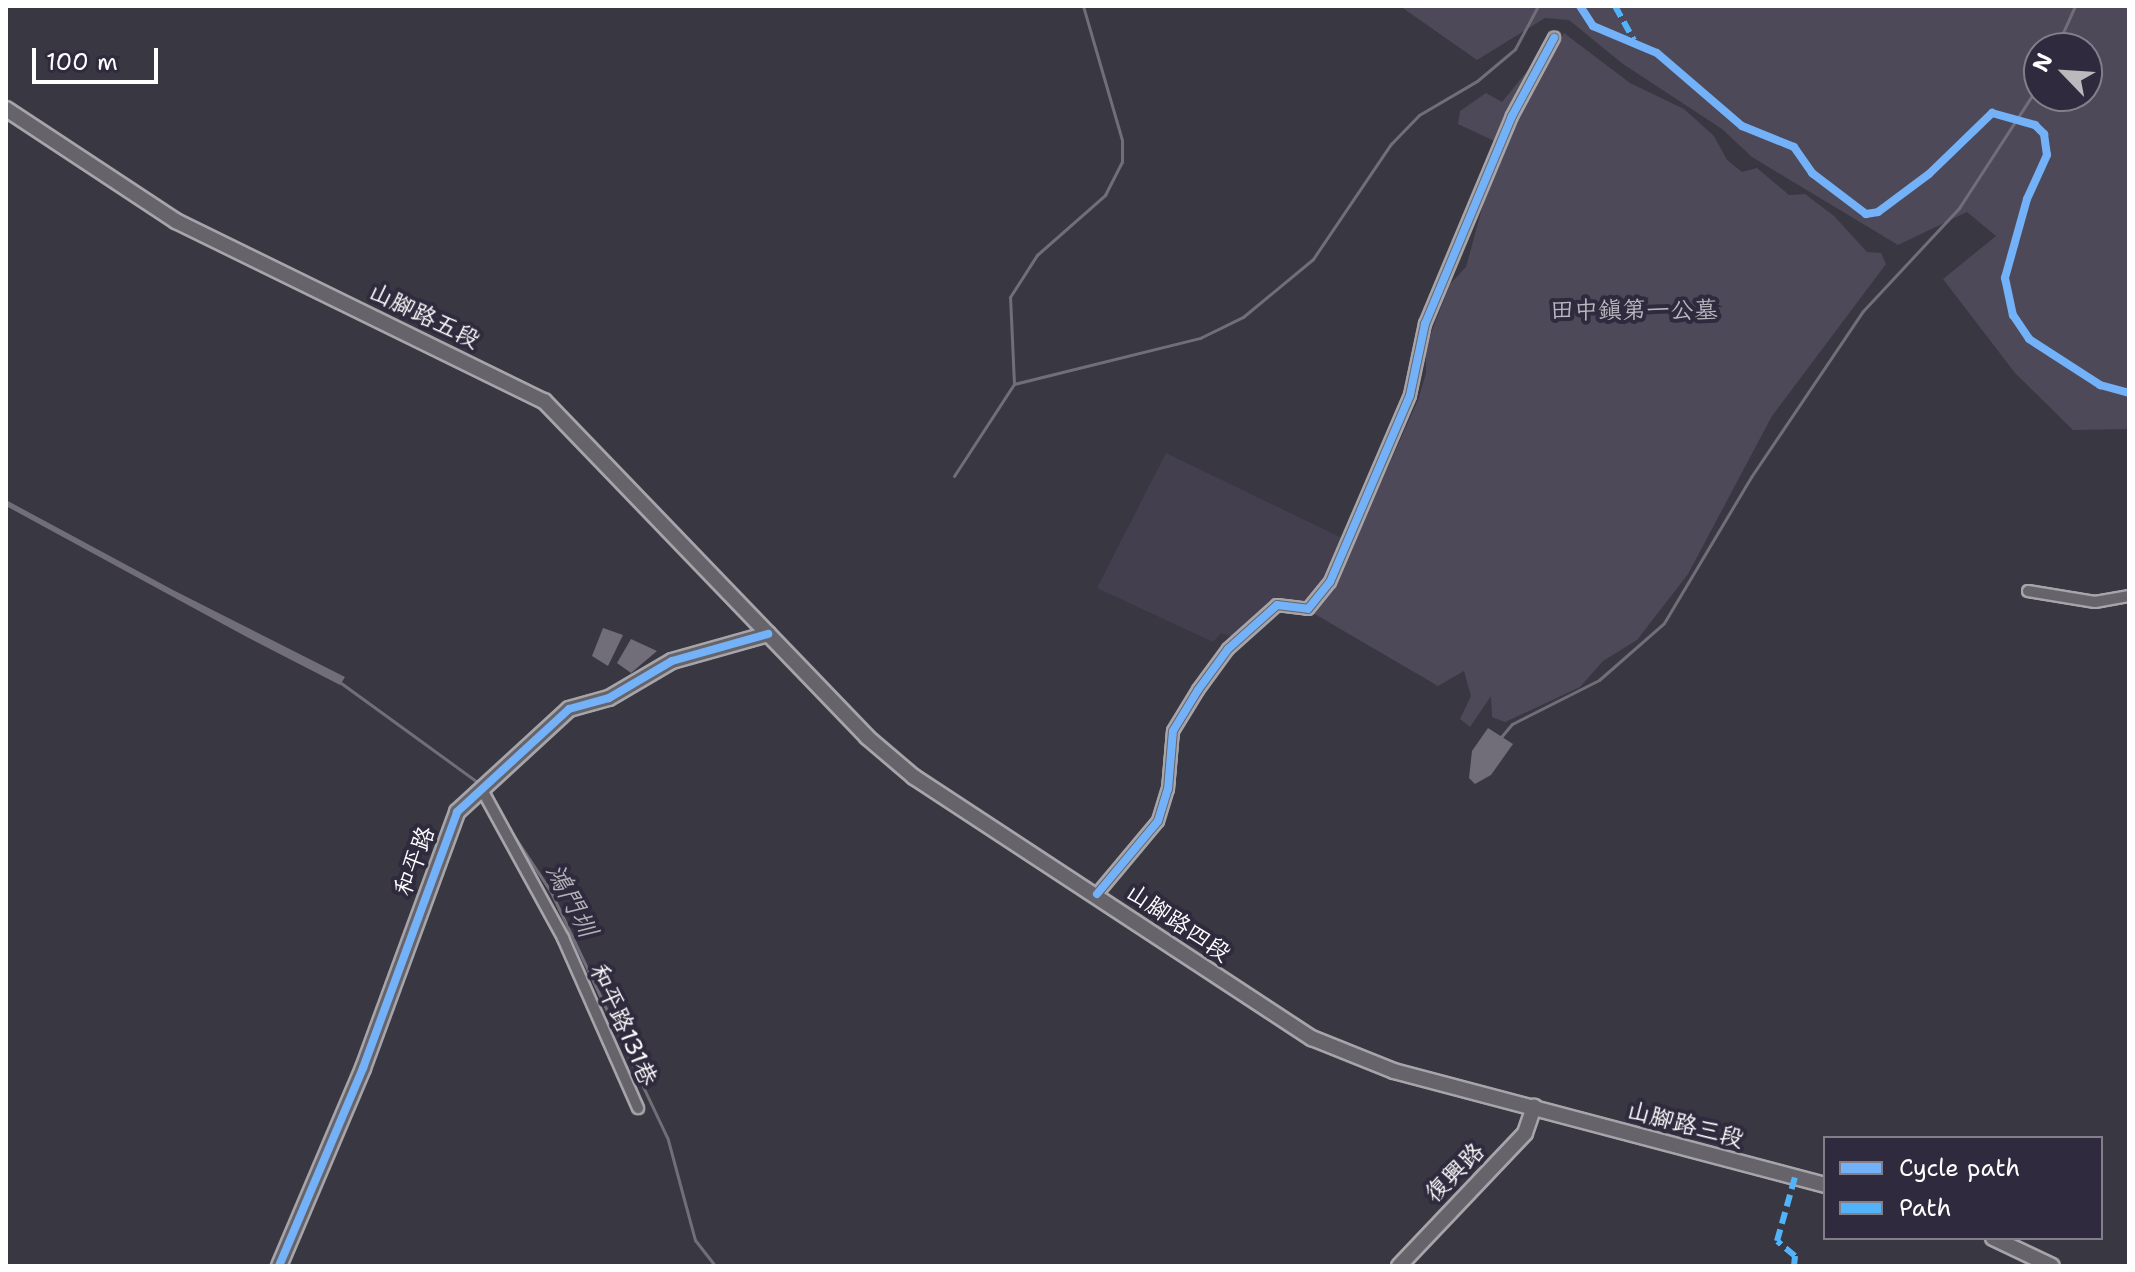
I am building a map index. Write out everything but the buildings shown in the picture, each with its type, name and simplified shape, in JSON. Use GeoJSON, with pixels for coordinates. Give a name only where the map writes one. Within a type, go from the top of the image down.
{"type":"FeatureCollection","features":[{"type":"Feature","properties":{"kind":"main road","name":"山腳路五段"},"geometry":{"type":"LineString","coordinates":[[6,109],[176,221],[544,401],[768,634]]}},
{"type":"Feature","properties":{"kind":"main road","name":"和平路"},"geometry":{"type":"LineString","coordinates":[[279,1266],[363,1068],[444,835],[457,812],[569,709],[609,698],[672,661],[768,634]]}},
{"type":"Feature","properties":{"kind":"main road","name":"山腳路四段"},"geometry":{"type":"LineString","coordinates":[[768,634],[867,737],[914,777],[1097,894],[1144,930],[1327,1046],[1394,1071],[1534,1107]]}},
{"type":"Feature","properties":{"kind":"main road","name":"山腳路三段"},"geometry":{"type":"LineString","coordinates":[[1534,1107],[1823,1184]]}},
{"type":"Feature","properties":{"kind":"main road","name":"復興路"},"geometry":{"type":"LineString","coordinates":[[1399,1266],[1525,1133],[1534,1107]]}},
{"type":"Feature","properties":{"kind":"main road"},"geometry":{"type":"LineString","coordinates":[[1997,1240],[2052,1266]]}},
{"type":"Feature","properties":{"kind":"street"},"geometry":{"type":"LineString","coordinates":[[1097,894],[1158,821],[1168,789],[1173,731],[1228,649],[1277,605],[1308,609],[1330,582],[1410,395],[1425,324],[1512,116],[1554,38]]}},
{"type":"Feature","properties":{"kind":"street"},"geometry":{"type":"LineString","coordinates":[[2028,591],[2095,602],[2129,596]]}},
{"type":"Feature","properties":{"kind":"street","name":"和平路131巷"},"geometry":{"type":"LineString","coordinates":[[483,786],[563,938],[638,1108]]}},
{"type":"Feature","properties":{"kind":"shaded area"},"geometry":{"type":"Polygon","coordinates":[[[1166,453],[1344,539],[1332,574],[1309,604],[1282,598],[1235,638],[1221,633],[1213,642],[1097,588],[1166,453]]]}},
{"type":"Feature","properties":{"kind":"shaded area"},"geometry":{"type":"Polygon","coordinates":[[[6,500],[173,590],[345,677],[340,685],[245,636],[6,506],[6,500]]]}},
{"type":"Feature","properties":{"kind":"shaded area"},"geometry":{"type":"Polygon","coordinates":[[[603,628],[623,635],[608,666],[592,656],[603,628]]]}},
{"type":"Feature","properties":{"kind":"shaded area"},"geometry":{"type":"Polygon","coordinates":[[[631,639],[657,651],[631,673],[617,663],[631,639]]]}},
{"type":"Feature","properties":{"kind":"shaded area"},"geometry":{"type":"Polygon","coordinates":[[[1488,728],[1513,744],[1491,775],[1475,784],[1469,778],[1472,751],[1488,728]]]}},
{"type":"Feature","properties":{"kind":"green space"},"geometry":{"type":"Polygon","coordinates":[[[1400,6],[2129,6],[2129,429],[2073,430],[2015,373],[1943,279],[1996,236],[1967,212],[1898,245],[1752,157],[1722,129],[1623,64],[1569,20],[1545,18],[1477,60],[1400,6]]]}},
{"type":"Feature","properties":{"kind":"green space","name":"田中鎮第一公墓"},"geometry":{"type":"Polygon","coordinates":[[[1564,33],[1630,83],[1684,109],[1714,136],[1727,160],[1742,172],[1757,168],[1789,195],[1805,194],[1834,216],[1867,252],[1881,253],[1886,264],[1772,416],[1688,574],[1637,640],[1603,661],[1580,687],[1505,722],[1492,717],[1491,696],[1470,727],[1460,719],[1471,696],[1464,671],[1438,686],[1313,613],[1335,586],[1418,400],[1426,373],[1426,346],[1450,284],[1466,267],[1484,201],[1507,147],[1458,124],[1460,111],[1486,93],[1502,102],[1542,53],[1551,56],[1564,33]]]}},
{"type":"Feature","properties":{"kind":"waterway"},"geometry":{"type":"LineString","coordinates":[[1014,384],[1010,297],[1037,255],[1105,195],[1122,162],[1122,140],[1083,6]]}},
{"type":"Feature","properties":{"kind":"waterway"},"geometry":{"type":"LineString","coordinates":[[954,476],[1014,384],[1200,338],[1243,317],[1313,259],[1391,144],[1419,115],[1477,81],[1515,49],[1538,6]]}},
{"type":"Feature","properties":{"kind":"waterway"},"geometry":{"type":"LineString","coordinates":[[2063,32],[2075,6]]}},
{"type":"Feature","properties":{"kind":"waterway"},"geometry":{"type":"LineString","coordinates":[[1501,737],[1512,724],[1599,680],[1664,623],[1751,477],[1863,311],[1959,208],[2023,110]]}},
{"type":"Feature","properties":{"kind":"waterway","name":"鴻門圳"},"geometry":{"type":"LineString","coordinates":[[341,683],[480,784]]}},
{"type":"Feature","properties":{"kind":"waterway","name":"鴻門圳"},"geometry":{"type":"LineString","coordinates":[[506,824],[551,892],[668,1140],[695,1240],[715,1266]]}},
{"type":"Feature","properties":{"kind":"marked path"},"geometry":{"type":"LineString","coordinates":[[1615,6],[1634,40]]}},
{"type":"Feature","properties":{"kind":"marked path"},"geometry":{"type":"LineString","coordinates":[[1794,1266],[1795,1256],[1777,1241],[1795,1177]]}},
{"type":"Feature","properties":{"kind":"cycle path"},"geometry":{"type":"LineString","coordinates":[[1580,6],[1593,26],[1657,53],[1742,126],[1794,147],[1812,173],[1866,214],[1878,212],[1929,174],[1992,113],[2035,125],[2044,134],[2047,155],[2027,199],[2005,278],[2013,315],[2029,339],[2100,385],[2129,393]]}},
{"type":"Feature","properties":{"kind":"cycle path"},"geometry":{"type":"LineString","coordinates":[[1097,894],[1158,821],[1168,789],[1173,731],[1228,649],[1277,605],[1308,609],[1330,582],[1410,395],[1425,324],[1512,116],[1554,38]]}},
{"type":"Feature","properties":{"kind":"cycle path"},"geometry":{"type":"LineString","coordinates":[[279,1266],[363,1068],[457,812],[569,709],[609,698],[672,661],[768,634]]}}]}
